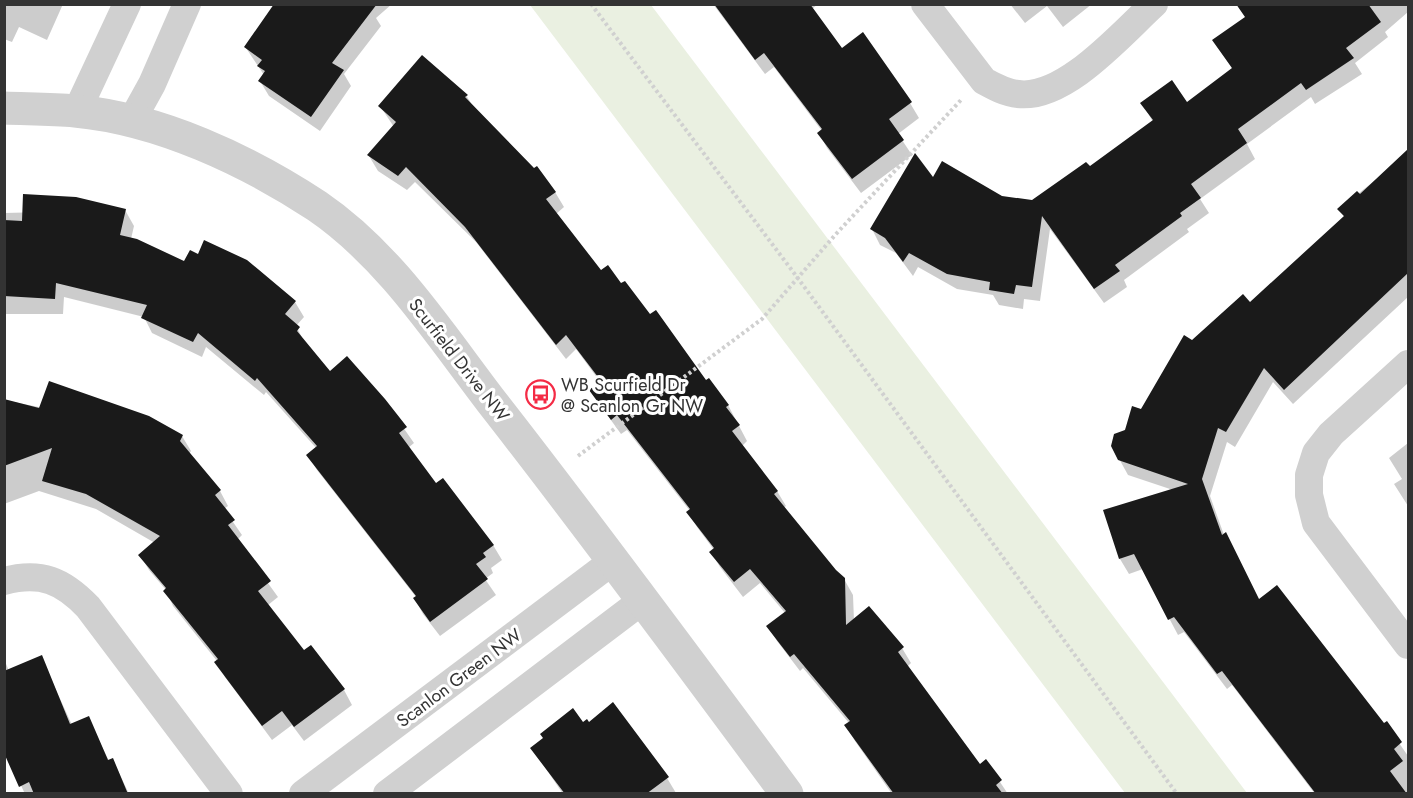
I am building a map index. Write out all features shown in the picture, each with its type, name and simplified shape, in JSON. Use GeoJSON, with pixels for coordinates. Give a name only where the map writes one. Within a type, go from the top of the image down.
{"type":"FeatureCollection","features":[{"type":"Feature","properties":{"kind":"street"},"geometry":{"type":"LineString","coordinates":[[78,111],[127,4]]}},
{"type":"Feature","properties":{"kind":"street"},"geometry":{"type":"LineString","coordinates":[[131,122],[152,84],[187,4]]}},
{"type":"Feature","properties":{"kind":"street"},"geometry":{"type":"LineString","coordinates":[[926,4],[984,81],[1020,95],[1051,88],[1084,68],[1154,4]]}},
{"type":"Feature","properties":{"kind":"street","name":"Scurfield Drive NW"},"geometry":{"type":"LineString","coordinates":[[4,108],[78,111],[131,122],[209,146],[280,183],[320,208],[370,251],[402,286],[643,600],[787,794]]}},
{"type":"Feature","properties":{"kind":"street"},"geometry":{"type":"LineString","coordinates":[[1408,364],[1331,435],[1316,453],[1309,485],[1316,523],[1408,645]]}},
{"type":"Feature","properties":{"kind":"street","name":"Scanlon Green NW"},"geometry":{"type":"LineString","coordinates":[[303,794],[613,561]]}},
{"type":"Feature","properties":{"kind":"street"},"geometry":{"type":"LineString","coordinates":[[4,581],[36,577],[53,581],[71,590],[88,607],[229,794]]}},
{"type":"Feature","properties":{"kind":"street"},"geometry":{"type":"LineString","coordinates":[[387,794],[643,600]]}},
{"type":"Feature","properties":{"kind":"path"},"geometry":{"type":"LineString","coordinates":[[591,4],[797,277],[1177,794]]}},
{"type":"Feature","properties":{"kind":"path"},"geometry":{"type":"LineString","coordinates":[[578,456],[762,319],[797,277],[950,109],[984,81]]}},
{"type":"Feature","properties":{"kind":"green space"},"geometry":{"type":"Polygon","coordinates":[[[530,5],[651,5],[1247,793],[1125,793],[530,5]]]}},
{"type":"Feature","properties":{"kind":"building"},"geometry":{"type":"Polygon","coordinates":[[[274,4],[377,4],[332,63],[344,70],[311,117],[258,81],[265,71],[257,66],[262,60],[244,47],[274,4]]]}},
{"type":"Feature","properties":{"kind":"building"},"geometry":{"type":"Polygon","coordinates":[[[714,4],[810,4],[842,48],[863,32],[912,102],[889,119],[904,140],[852,179],[817,133],[822,129],[764,53],[755,60],[714,4]]]}},
{"type":"Feature","properties":{"kind":"building"},"geometry":{"type":"Polygon","coordinates":[[[1236,4],[1368,4],[1381,22],[1346,48],[1354,58],[1306,90],[1301,83],[1238,129],[1247,143],[1191,184],[1201,198],[1180,213],[1182,216],[1115,265],[1120,271],[1094,289],[1042,216],[1032,287],[1016,285],[1014,294],[989,290],[990,282],[947,274],[909,253],[903,262],[885,238],[870,229],[915,153],[933,177],[942,161],[1002,196],[1032,200],[1086,162],[1090,166],[1153,120],[1140,103],[1172,80],[1187,102],[1232,68],[1212,40],[1245,17],[1236,4]]]}},
{"type":"Feature","properties":{"kind":"building"},"geometry":{"type":"Polygon","coordinates":[[[422,55],[468,95],[465,97],[534,168],[537,166],[556,192],[546,199],[601,270],[608,265],[621,283],[625,281],[650,314],[656,310],[706,380],[709,378],[729,405],[726,407],[740,425],[732,431],[778,491],[774,494],[845,578],[846,625],[869,606],[904,647],[898,652],[980,764],[986,759],[1002,780],[996,785],[1003,794],[894,794],[844,725],[850,721],[794,654],[790,657],[766,626],[786,611],[750,569],[734,582],[709,552],[714,548],[686,512],[690,509],[617,415],[611,420],[589,390],[601,381],[566,335],[556,345],[465,227],[406,167],[398,176],[367,155],[396,122],[378,106],[422,55]]]}},
{"type":"Feature","properties":{"kind":"building"},"geometry":{"type":"Polygon","coordinates":[[[1408,149],[1408,273],[1284,390],[1264,368],[1226,432],[1218,428],[1202,479],[1222,535],[1226,532],[1259,599],[1277,585],[1384,723],[1387,721],[1402,742],[1394,749],[1403,761],[1390,771],[1407,794],[1316,794],[1222,671],[1217,674],[1174,617],[1168,620],[1134,554],[1119,559],[1103,510],[1188,484],[1118,460],[1111,446],[1114,434],[1125,430],[1132,406],[1141,409],[1184,335],[1192,340],[1243,294],[1250,302],[1344,216],[1337,209],[1357,191],[1360,194],[1408,149]]]}},
{"type":"Feature","properties":{"kind":"building"},"geometry":{"type":"Polygon","coordinates":[[[23,194],[76,197],[126,209],[120,235],[137,239],[184,261],[190,250],[198,254],[204,240],[247,260],[296,301],[285,314],[300,327],[297,331],[330,371],[347,356],[407,427],[399,433],[436,483],[443,478],[494,545],[483,553],[486,557],[476,564],[488,579],[430,622],[413,598],[416,596],[306,455],[317,446],[257,378],[255,381],[198,333],[193,342],[141,318],[147,305],[56,283],[55,299],[4,296],[4,220],[22,221],[23,194]]]}},
{"type":"Feature","properties":{"kind":"building"},"geometry":{"type":"Polygon","coordinates":[[[49,381],[149,416],[183,435],[180,441],[221,490],[215,495],[235,520],[228,525],[271,581],[258,591],[304,650],[311,645],[345,689],[294,727],[282,711],[262,726],[214,662],[218,659],[163,591],[166,588],[138,555],[160,536],[86,494],[42,481],[52,448],[4,466],[4,399],[39,408],[49,381]]]}},
{"type":"Feature","properties":{"kind":"building"},"geometry":{"type":"Polygon","coordinates":[[[42,655],[70,724],[89,716],[108,760],[113,758],[128,794],[34,794],[29,782],[19,787],[4,753],[4,671],[42,655]]]}},
{"type":"Feature","properties":{"kind":"building"},"geometry":{"type":"Polygon","coordinates":[[[613,702],[669,777],[646,794],[565,794],[530,748],[543,738],[540,734],[573,708],[583,722],[587,719],[589,722],[613,702]]]}},
{"type":"Feature","properties":{"kind":"place","name":"WB Scurfield Dr @ Scanlon Gr NW"},"geometry":{"type":"Point","coordinates":[540,395]}}]}
